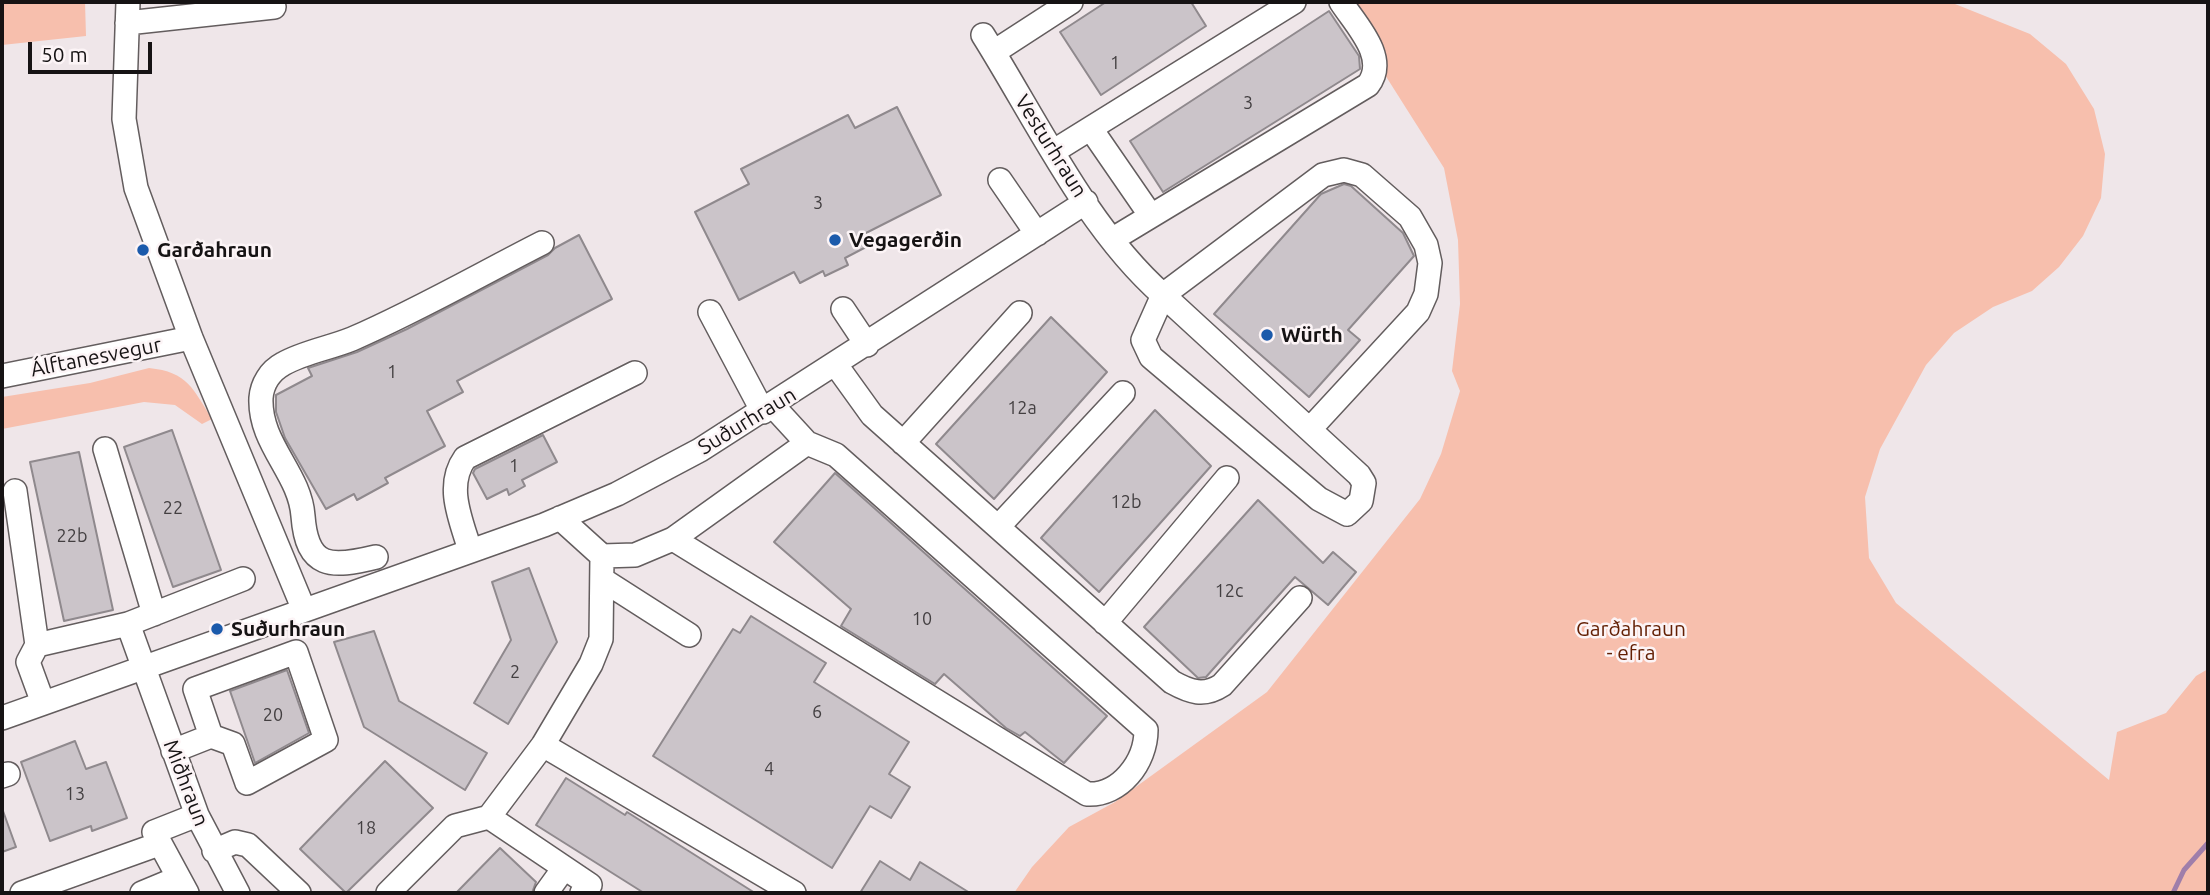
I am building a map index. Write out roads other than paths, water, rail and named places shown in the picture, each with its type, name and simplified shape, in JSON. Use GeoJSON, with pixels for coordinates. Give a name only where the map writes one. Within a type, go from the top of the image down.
{"type":"FeatureCollection","features":[{"type":"Feature","properties":{"kind":"street","name":"Vesturhraun"},"geometry":{"type":"LineString","coordinates":[[1071,2],[988,43],[1086,202],[1118,246],[1163,295],[1310,429],[1364,483],[1361,501],[1347,514],[1319,499],[1151,357],[1143,340],[1163,295]]}},
{"type":"Feature","properties":{"kind":"street"},"geometry":{"type":"LineString","coordinates":[[1054,151],[1294,2]]}},
{"type":"Feature","properties":{"kind":"street"},"geometry":{"type":"LineString","coordinates":[[1118,246],[1151,216],[1368,85],[1375,77],[1376,58],[1341,2]]}},
{"type":"Feature","properties":{"kind":"street"},"geometry":{"type":"LineString","coordinates":[[2,718],[304,610],[145,220],[129,161],[124,119],[127,23],[166,10],[274,7]]}},
{"type":"Feature","properties":{"kind":"street"},"geometry":{"type":"LineString","coordinates":[[1091,129],[1151,216]]}},
{"type":"Feature","properties":{"kind":"street"},"geometry":{"type":"LineString","coordinates":[[1163,295],[1323,175],[1344,170],[1362,175],[1410,217],[1426,245],[1430,263],[1430,277],[1418,312],[1310,429]]}},
{"type":"Feature","properties":{"kind":"street"},"geometry":{"type":"LineString","coordinates":[[1000,180],[1037,234]]}},
{"type":"Feature","properties":{"kind":"street","name":"Suðurhraun"},"geometry":{"type":"LineString","coordinates":[[304,610],[561,518],[656,474],[768,409],[1086,202]]}},
{"type":"Feature","properties":{"kind":"street"},"geometry":{"type":"LineString","coordinates":[[376,557],[352,563],[328,563],[310,549],[305,539],[302,500],[268,437],[261,398],[268,376],[282,364],[354,338],[542,243]]}},
{"type":"Feature","properties":{"kind":"street"},"geometry":{"type":"LineString","coordinates":[[843,309],[867,345]]}},
{"type":"Feature","properties":{"kind":"street"},"geometry":{"type":"LineString","coordinates":[[673,539],[1087,794],[1102,795],[1120,785],[1146,747],[1146,730],[836,455],[807,443],[768,409],[710,312]]}},
{"type":"Feature","properties":{"kind":"street"},"geometry":{"type":"LineString","coordinates":[[903,443],[1020,313]]}},
{"type":"Feature","properties":{"kind":"street","name":"Álftanesvegur"},"geometry":{"type":"LineString","coordinates":[[2,376],[191,338]]}},
{"type":"Feature","properties":{"kind":"street"},"geometry":{"type":"LineString","coordinates":[[836,365],[872,415],[1172,682],[1194,692],[1208,693],[1228,680],[1300,598]]}},
{"type":"Feature","properties":{"kind":"street"},"geometry":{"type":"LineString","coordinates":[[470,550],[454,490],[456,474],[465,458],[635,373]]}},
{"type":"Feature","properties":{"kind":"street"},"geometry":{"type":"LineString","coordinates":[[998,527],[1123,393]]}},
{"type":"Feature","properties":{"kind":"street"},"geometry":{"type":"LineString","coordinates":[[561,518],[602,556],[635,555],[673,539],[807,443]]}},
{"type":"Feature","properties":{"kind":"street"},"geometry":{"type":"LineString","coordinates":[[105,449],[154,614]]}},
{"type":"Feature","properties":{"kind":"street"},"geometry":{"type":"LineString","coordinates":[[1105,623],[1227,478]]}},
{"type":"Feature","properties":{"kind":"street"},"geometry":{"type":"LineString","coordinates":[[15,491],[37,645],[28,662],[43,703]]}},
{"type":"Feature","properties":{"kind":"street"},"geometry":{"type":"LineString","coordinates":[[388,893],[455,827],[489,817],[542,745],[596,654],[601,639],[602,556]]}},
{"type":"Feature","properties":{"kind":"street"},"geometry":{"type":"LineString","coordinates":[[37,645],[128,624],[243,579]]}},
{"type":"Feature","properties":{"kind":"street"},"geometry":{"type":"LineString","coordinates":[[603,580],[689,635]]}},
{"type":"Feature","properties":{"kind":"street","name":"Miðhraun"},"geometry":{"type":"LineString","coordinates":[[128,624],[142,670],[197,816],[237,893]]}},
{"type":"Feature","properties":{"kind":"street"},"geometry":{"type":"LineString","coordinates":[[173,751],[211,736],[233,744],[247,783],[326,740],[296,652],[195,689],[211,736]]}},
{"type":"Feature","properties":{"kind":"street"},"geometry":{"type":"LineString","coordinates":[[542,745],[794,893]]}},
{"type":"Feature","properties":{"kind":"street"},"geometry":{"type":"LineString","coordinates":[[142,893],[183,885],[153,832],[197,816]]}},
{"type":"Feature","properties":{"kind":"street"},"geometry":{"type":"LineString","coordinates":[[489,817],[590,885],[582,893]]}},
{"type":"Feature","properties":{"kind":"street"},"geometry":{"type":"LineString","coordinates":[[214,851],[236,842],[248,845],[299,893]]}},
{"type":"Feature","properties":{"kind":"street"},"geometry":{"type":"LineString","coordinates":[[22,893],[84,883],[159,844]]}},
{"type":"Feature","properties":{"kind":"street"},"geometry":{"type":"LineString","coordinates":[[546,893],[564,868]]}},
{"type":"Feature","properties":{"kind":"waterway"},"geometry":{"type":"LineString","coordinates":[[2173,893],[2184,870],[2208,843]]}},
{"type":"Feature","properties":{"kind":"place","name":"Vegagerðin"},"geometry":{"type":"Point","coordinates":[835,240]}},
{"type":"Feature","properties":{"kind":"place","name":"Garðahraun"},"geometry":{"type":"Point","coordinates":[143,250]}},
{"type":"Feature","properties":{"kind":"place","name":"Würth"},"geometry":{"type":"Point","coordinates":[1267,335]}},
{"type":"Feature","properties":{"kind":"place","name":"Suðurhraun"},"geometry":{"type":"Point","coordinates":[217,629]}},
{"type":"Feature","properties":{"kind":"park label","name":"Garðahraun - efra"},"geometry":{"type":"Point","coordinates":[1631,641]}}]}
